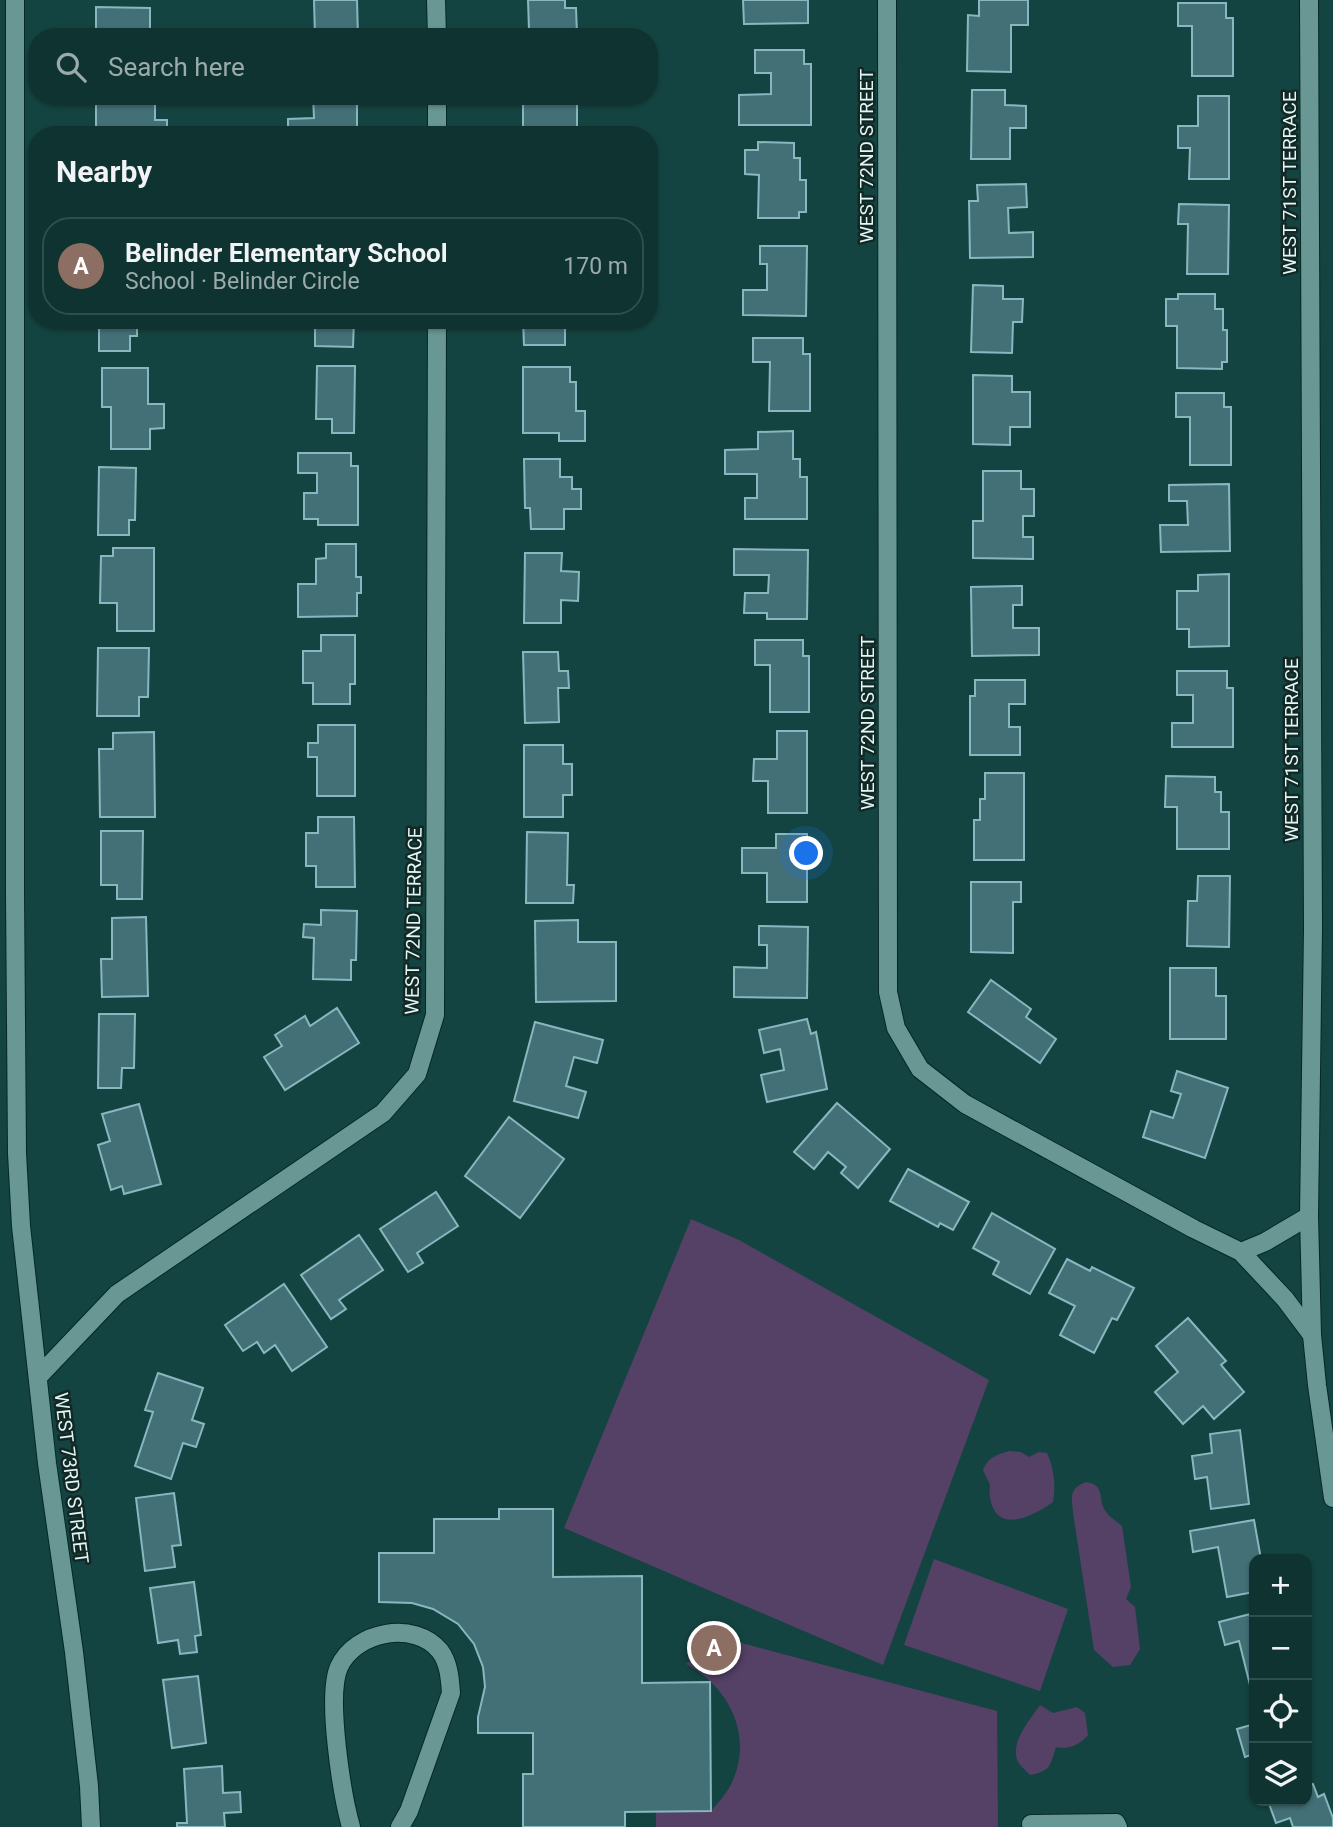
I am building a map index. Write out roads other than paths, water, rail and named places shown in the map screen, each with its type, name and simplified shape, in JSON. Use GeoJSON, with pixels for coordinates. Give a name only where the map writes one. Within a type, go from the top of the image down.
{"type":"FeatureCollection","features":[{"type":"Feature","properties":{"kind":"street","name":"WEST 73RD STREET"},"geometry":{"type":"LineString","coordinates":[[15,0],[17,1153],[21,1226],[47,1464],[74,1652],[91,1827]]}},
{"type":"Feature","properties":{"kind":"street"},"geometry":{"type":"LineString","coordinates":[[436,0],[437,28]]}},
{"type":"Feature","properties":{"kind":"street","name":"WEST 72ND STREET"},"geometry":{"type":"LineString","coordinates":[[887,0],[888,992],[896,1028],[920,1069],[965,1104],[1241,1252],[1285,1299],[1312,1335]]}},
{"type":"Feature","properties":{"kind":"street","name":"WEST 71ST TERRACE"},"geometry":{"type":"LineString","coordinates":[[1309,0],[1313,915],[1309,1216],[1312,1335],[1333,1498]]}},
{"type":"Feature","properties":{"kind":"street"},"geometry":{"type":"LineString","coordinates":[[437,105],[437,126]]}},
{"type":"Feature","properties":{"kind":"street","name":"WEST 72ND TERRACE"},"geometry":{"type":"LineString","coordinates":[[38,1377],[117,1294],[383,1113],[417,1074],[435,1015],[436,329]]}},
{"type":"Feature","properties":{"kind":"street"},"geometry":{"type":"LineString","coordinates":[[1241,1252],[1265,1242],[1309,1216]]}},
{"type":"Feature","properties":{"kind":"street"},"geometry":{"type":"LineString","coordinates":[[353,1826],[346,1811],[337,1736],[335,1678],[340,1664],[351,1651],[368,1639],[382,1634],[405,1633],[421,1636],[441,1652],[450,1674],[451,1693],[409,1811],[397,1826]]}},
{"type":"Feature","properties":{"kind":"street"},"geometry":{"type":"LineString","coordinates":[[1031,1825],[1116,1823],[1118,1827]]}},
{"type":"Feature","properties":{"kind":"place","name":"Belinder Elementary School"},"geometry":{"type":"Point","coordinates":[714,1648]}}]}
